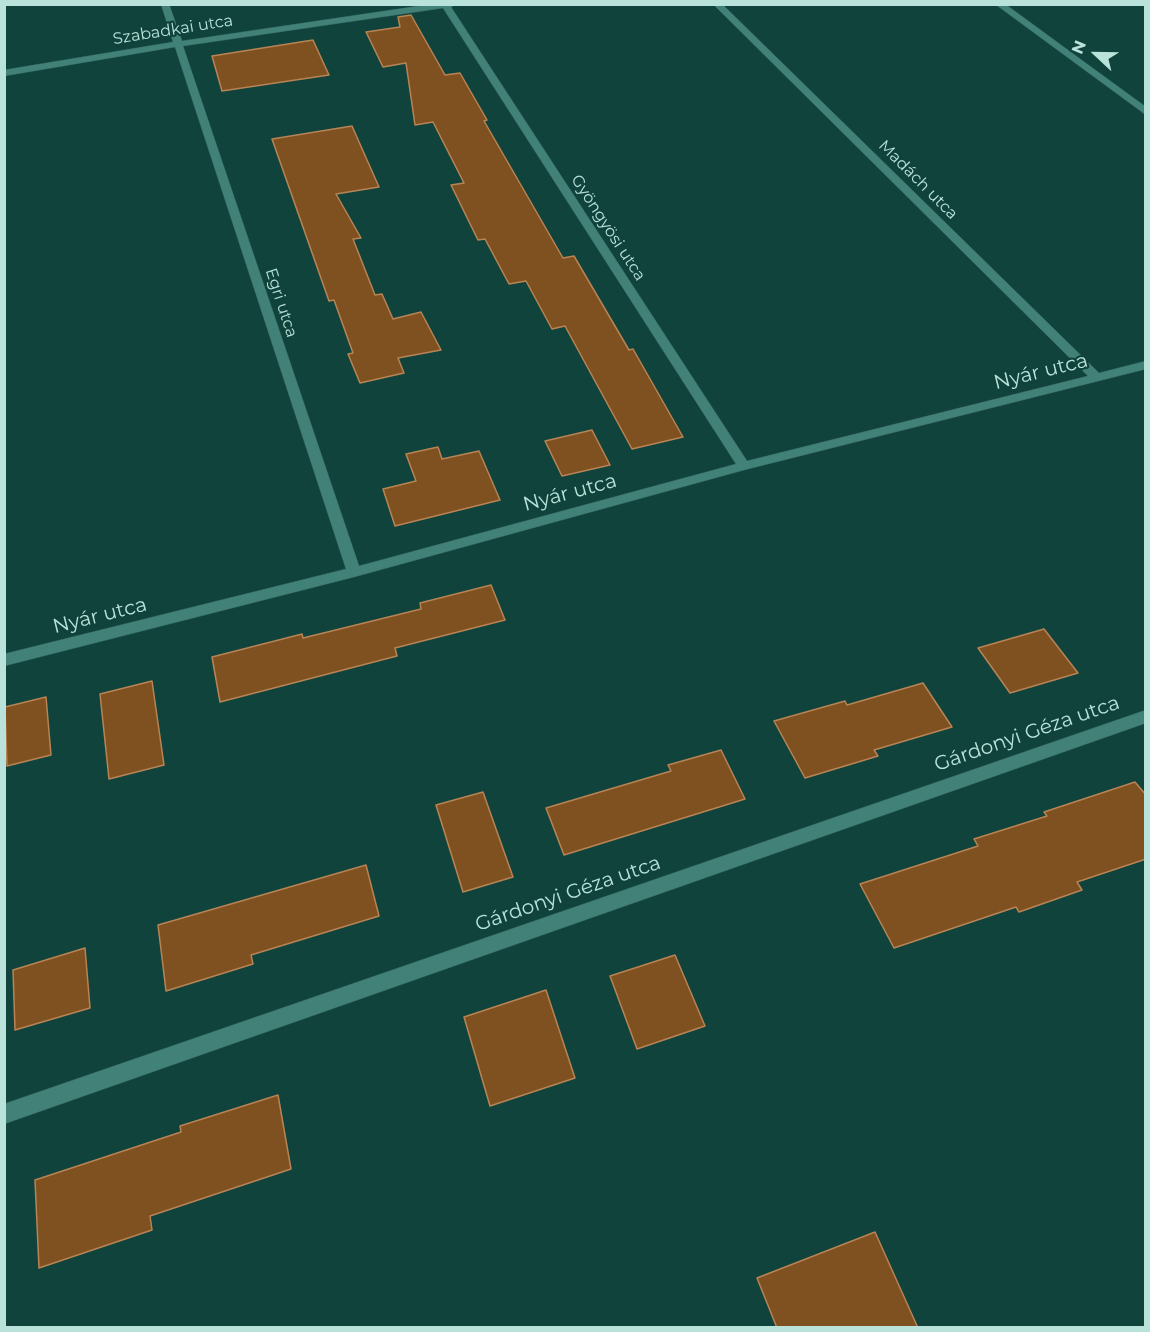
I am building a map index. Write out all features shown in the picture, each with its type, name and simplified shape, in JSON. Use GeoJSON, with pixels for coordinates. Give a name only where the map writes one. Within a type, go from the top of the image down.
{"type":"FeatureCollection","features":[{"type":"Feature","properties":{"kind":"street","name":"Egri utca"},"geometry":{"type":"LineString","coordinates":[[165,4],[354,572]]}},
{"type":"Feature","properties":{"kind":"street","name":"Madách utca"},"geometry":{"type":"LineString","coordinates":[[717,4],[1097,378]]}},
{"type":"Feature","properties":{"kind":"street"},"geometry":{"type":"LineString","coordinates":[[999,4],[1146,112]]}},
{"type":"Feature","properties":{"kind":"street","name":"Szabadkai utca"},"geometry":{"type":"LineString","coordinates":[[4,73],[177,44],[450,5]]}},
{"type":"Feature","properties":{"kind":"street","name":"Gyöngyösi utca"},"geometry":{"type":"LineString","coordinates":[[450,5],[744,466]]}},
{"type":"Feature","properties":{"kind":"street","name":"Nyár utca"},"geometry":{"type":"LineString","coordinates":[[4,660],[354,572],[744,466],[1146,365]]}},
{"type":"Feature","properties":{"kind":"street","name":"Gárdonyi Géza utca"},"geometry":{"type":"LineString","coordinates":[[4,1114],[1146,716]]}},
{"type":"Feature","properties":{"kind":"building"},"geometry":{"type":"Polygon","coordinates":[[[411,15],[445,75],[460,73],[487,120],[484,121],[563,258],[574,256],[629,350],[633,349],[683,437],[632,449],[565,326],[552,329],[526,281],[509,284],[485,239],[478,240],[451,185],[464,183],[433,122],[415,125],[406,63],[383,67],[366,32],[400,27],[398,17],[411,15]]]}},
{"type":"Feature","properties":{"kind":"building"},"geometry":{"type":"Polygon","coordinates":[[[313,40],[329,75],[222,91],[212,56],[313,40]]]}},
{"type":"Feature","properties":{"kind":"building"},"geometry":{"type":"Polygon","coordinates":[[[352,126],[379,187],[336,194],[361,238],[353,239],[375,295],[382,294],[393,319],[421,312],[441,350],[398,358],[404,373],[360,383],[348,354],[353,353],[334,300],[329,301],[272,139],[352,126]]]}},
{"type":"Feature","properties":{"kind":"building"},"geometry":{"type":"Polygon","coordinates":[[[592,430],[610,465],[562,476],[545,441],[592,430]]]}},
{"type":"Feature","properties":{"kind":"building"},"geometry":{"type":"Polygon","coordinates":[[[438,447],[442,459],[479,451],[500,500],[395,526],[383,489],[416,481],[406,454],[438,447]]]}},
{"type":"Feature","properties":{"kind":"building"},"geometry":{"type":"Polygon","coordinates":[[[491,585],[505,620],[395,648],[397,656],[220,702],[212,657],[302,634],[303,638],[421,609],[420,603],[491,585]]]}},
{"type":"Feature","properties":{"kind":"building"},"geometry":{"type":"Polygon","coordinates":[[[1044,629],[1078,673],[1010,693],[978,648],[1044,629]]]}},
{"type":"Feature","properties":{"kind":"building"},"geometry":{"type":"Polygon","coordinates":[[[152,681],[164,765],[109,779],[100,694],[152,681]]]}},
{"type":"Feature","properties":{"kind":"building"},"geometry":{"type":"Polygon","coordinates":[[[923,683],[952,727],[874,750],[878,756],[805,778],[774,721],[845,701],[847,705],[923,683]]]}},
{"type":"Feature","properties":{"kind":"building"},"geometry":{"type":"Polygon","coordinates":[[[46,697],[51,755],[7,766],[5,707],[46,697]]]}},
{"type":"Feature","properties":{"kind":"building"},"geometry":{"type":"Polygon","coordinates":[[[721,750],[745,799],[564,855],[546,808],[671,771],[668,765],[721,750]]]}},
{"type":"Feature","properties":{"kind":"building"},"geometry":{"type":"Polygon","coordinates":[[[1135,782],[1146,795],[1146,859],[1077,882],[1082,890],[1019,912],[1016,907],[894,948],[860,884],[978,846],[974,839],[1047,816],[1044,812],[1135,782]]]}},
{"type":"Feature","properties":{"kind":"building"},"geometry":{"type":"Polygon","coordinates":[[[483,792],[513,877],[463,892],[436,805],[483,792]]]}},
{"type":"Feature","properties":{"kind":"building"},"geometry":{"type":"Polygon","coordinates":[[[366,865],[379,916],[251,955],[253,964],[166,991],[158,925],[366,865]]]}},
{"type":"Feature","properties":{"kind":"building"},"geometry":{"type":"Polygon","coordinates":[[[85,948],[90,1008],[15,1030],[13,970],[85,948]]]}},
{"type":"Feature","properties":{"kind":"building"},"geometry":{"type":"Polygon","coordinates":[[[675,955],[705,1026],[637,1049],[610,976],[675,955]]]}},
{"type":"Feature","properties":{"kind":"building"},"geometry":{"type":"Polygon","coordinates":[[[546,990],[575,1078],[490,1106],[464,1017],[546,990]]]}},
{"type":"Feature","properties":{"kind":"building"},"geometry":{"type":"Polygon","coordinates":[[[278,1095],[291,1169],[150,1216],[152,1230],[39,1268],[35,1180],[181,1132],[180,1126],[278,1095]]]}},
{"type":"Feature","properties":{"kind":"building"},"geometry":{"type":"Polygon","coordinates":[[[875,1232],[918,1328],[777,1328],[757,1278],[875,1232]]]}}]}
